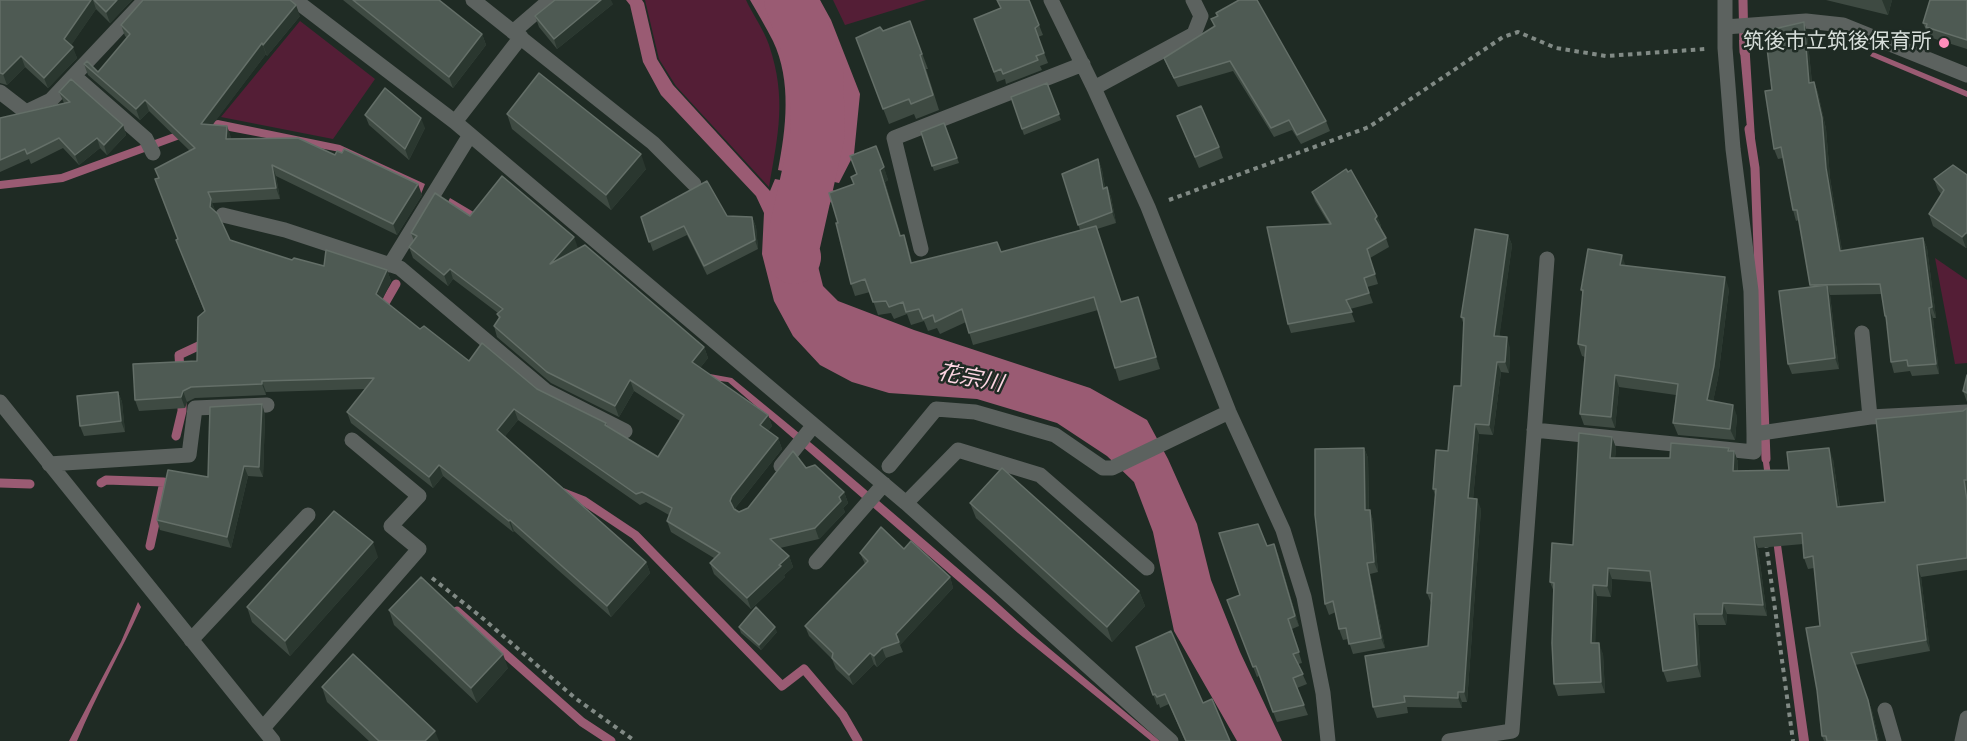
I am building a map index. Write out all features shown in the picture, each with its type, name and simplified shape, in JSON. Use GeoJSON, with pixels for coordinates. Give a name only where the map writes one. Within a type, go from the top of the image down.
{"type":"FeatureCollection","features":[{"type":"Feature","properties":{"kind":"street"},"geometry":{"type":"LineString","coordinates":[[0,92],[26,112],[51,100],[145,0]]}},
{"type":"Feature","properties":{"kind":"street"},"geometry":{"type":"LineString","coordinates":[[295,0],[455,122],[813,426],[906,502],[1171,741]]}},
{"type":"Feature","properties":{"kind":"street"},"geometry":{"type":"LineString","coordinates":[[473,0],[653,143],[694,184]]}},
{"type":"Feature","properties":{"kind":"street"},"geometry":{"type":"LineString","coordinates":[[455,122],[517,35],[550,0]]}},
{"type":"Feature","properties":{"kind":"street"},"geometry":{"type":"LineString","coordinates":[[1051,0],[1094,87],[1148,207],[1229,412],[1282,530],[1304,597],[1323,693],[1328,741]]}},
{"type":"Feature","properties":{"kind":"street"},"geometry":{"type":"LineString","coordinates":[[1094,87],[1194,34],[1201,16],[1193,0]]}},
{"type":"Feature","properties":{"kind":"street"},"geometry":{"type":"LineString","coordinates":[[1534,430],[1754,452],[1751,291],[1733,149],[1725,48],[1725,0]]}},
{"type":"Feature","properties":{"kind":"street"},"geometry":{"type":"LineString","coordinates":[[1725,27],[1806,21],[1844,25],[1967,75]]}},
{"type":"Feature","properties":{"kind":"street"},"geometry":{"type":"LineString","coordinates":[[921,249],[894,138],[1083,64]]}},
{"type":"Feature","properties":{"kind":"street"},"geometry":{"type":"LineString","coordinates":[[74,76],[146,139],[153,153]]}},
{"type":"Feature","properties":{"kind":"street"},"geometry":{"type":"LineString","coordinates":[[390,265],[470,135]]}},
{"type":"Feature","properties":{"kind":"street"},"geometry":{"type":"LineString","coordinates":[[222,215],[285,230],[400,268],[546,391],[625,431]]}},
{"type":"Feature","properties":{"kind":"street"},"geometry":{"type":"LineString","coordinates":[[1449,741],[1512,731],[1547,259]]}},
{"type":"Feature","properties":{"kind":"street"},"geometry":{"type":"LineString","coordinates":[[1862,333],[1870,417]]}},
{"type":"Feature","properties":{"kind":"street"},"geometry":{"type":"LineString","coordinates":[[0,402],[273,741]]}},
{"type":"Feature","properties":{"kind":"street"},"geometry":{"type":"LineString","coordinates":[[49,464],[189,455],[195,408],[267,405]]}},
{"type":"Feature","properties":{"kind":"street"},"geometry":{"type":"LineString","coordinates":[[889,465],[936,409],[975,412],[1055,435],[1103,468],[1112,468],[1229,412]]}},
{"type":"Feature","properties":{"kind":"street"},"geometry":{"type":"LineString","coordinates":[[1754,434],[1870,417],[1967,412]]}},
{"type":"Feature","properties":{"kind":"street"},"geometry":{"type":"LineString","coordinates":[[772,478],[813,426]]}},
{"type":"Feature","properties":{"kind":"street"},"geometry":{"type":"LineString","coordinates":[[263,728],[419,549],[391,526],[419,496],[352,440]]}},
{"type":"Feature","properties":{"kind":"street"},"geometry":{"type":"LineString","coordinates":[[906,502],[958,450],[1040,475],[1147,568]]}},
{"type":"Feature","properties":{"kind":"street"},"geometry":{"type":"LineString","coordinates":[[816,562],[884,484]]}},
{"type":"Feature","properties":{"kind":"street"},"geometry":{"type":"LineString","coordinates":[[191,640],[308,515]]}},
{"type":"Feature","properties":{"kind":"street"},"geometry":{"type":"LineString","coordinates":[[1885,710],[1894,741]]}},
{"type":"Feature","properties":{"kind":"path"},"geometry":{"type":"LineString","coordinates":[[1148,207],[1369,127],[1503,37],[1518,32],[1556,48],[1606,56],[1725,48]]}},
{"type":"Feature","properties":{"kind":"path"},"geometry":{"type":"LineString","coordinates":[[1765,533],[1793,741]]}},
{"type":"Feature","properties":{"kind":"path"},"geometry":{"type":"LineString","coordinates":[[432,578],[575,698],[635,741]]}},
{"type":"Feature","properties":{"kind":"shaded area"},"geometry":{"type":"Polygon","coordinates":[[[645,0],[746,0],[767,39],[778,83],[779,116],[769,187],[676,86],[659,59],[645,0]]]}},
{"type":"Feature","properties":{"kind":"shaded area"},"geometry":{"type":"Polygon","coordinates":[[[833,0],[926,0],[845,25],[833,0]]]}},
{"type":"Feature","properties":{"kind":"shaded area"},"geometry":{"type":"Polygon","coordinates":[[[300,21],[375,79],[333,139],[221,117],[300,21]]]}},
{"type":"Feature","properties":{"kind":"shaded area"},"geometry":{"type":"Polygon","coordinates":[[[1935,258],[1967,280],[1967,363],[1955,364],[1935,258]]]}},
{"type":"Feature","properties":{"kind":"water"},"geometry":{"type":"Polygon","coordinates":[[[626,0],[642,0],[644,3],[657,59],[673,85],[770,191],[775,179],[836,191],[823,217],[815,254],[823,286],[838,301],[914,330],[1090,388],[1147,420],[1168,459],[1197,524],[1211,580],[1240,652],[1282,741],[1237,741],[1174,631],[1153,532],[1134,482],[1107,456],[1057,423],[977,399],[889,393],[852,382],[820,365],[793,336],[774,301],[762,254],[764,213],[756,196],[661,95],[643,62],[630,5],[626,0]]]}},
{"type":"Feature","properties":{"kind":"water"},"geometry":{"type":"Polygon","coordinates":[[[750,0],[820,0],[831,20],[860,94],[854,154],[839,183],[778,170],[786,105],[783,72],[773,41],[750,0]]]}},
{"type":"Feature","properties":{"kind":"water"},"geometry":{"type":"Polygon","coordinates":[[[1739,40],[1749,40],[1755,140],[1748,139],[1739,40]]]}},
{"type":"Feature","properties":{"kind":"water"},"geometry":{"type":"Polygon","coordinates":[[[1873,52],[1967,91],[1967,97],[1870,56],[1873,52]]]}},
{"type":"Feature","properties":{"kind":"water"},"geometry":{"type":"Polygon","coordinates":[[[218,120],[340,145],[425,184],[421,194],[415,186],[340,152],[219,129],[199,132],[63,182],[0,189],[0,181],[61,174],[196,125],[218,120]]]}},
{"type":"Feature","properties":{"kind":"water"},"geometry":{"type":"Polygon","coordinates":[[[450,198],[487,220],[682,369],[732,378],[1160,741],[1151,741],[1018,633],[728,382],[681,376],[447,204],[450,198]]]}},
{"type":"Feature","properties":{"kind":"water"},"geometry":{"type":"Polygon","coordinates":[[[1761,447],[1767,447],[1809,741],[1799,741],[1761,447]]]}},
{"type":"Feature","properties":{"kind":"water"},"geometry":{"type":"Polygon","coordinates":[[[138,602],[141,607],[77,741],[69,741],[121,642],[138,602]]]}},
{"type":"Feature","properties":{"kind":"building"},"geometry":{"type":"Polygon","coordinates":[[[0,0],[91,0],[64,39],[73,47],[44,78],[21,56],[3,74],[0,73],[0,0]]]}},
{"type":"Feature","properties":{"kind":"building"},"geometry":{"type":"Polygon","coordinates":[[[94,0],[117,0],[106,12],[94,0]]]}},
{"type":"Feature","properties":{"kind":"building"},"geometry":{"type":"Polygon","coordinates":[[[143,0],[290,0],[296,5],[263,45],[262,43],[201,124],[227,126],[226,139],[298,138],[335,155],[337,151],[342,153],[344,149],[418,184],[393,224],[272,165],[276,188],[208,192],[211,199],[210,207],[218,214],[230,240],[292,260],[294,258],[324,266],[326,250],[387,270],[376,294],[420,329],[424,326],[469,361],[482,343],[537,389],[606,423],[605,425],[658,457],[684,415],[630,380],[615,406],[547,372],[494,326],[500,317],[497,314],[503,309],[450,269],[444,275],[409,247],[417,236],[411,233],[435,193],[470,216],[502,176],[574,237],[550,264],[585,245],[704,347],[692,362],[768,415],[760,425],[778,438],[732,496],[730,501],[734,509],[739,512],[748,508],[793,451],[806,468],[815,465],[844,492],[839,497],[841,501],[815,528],[770,539],[789,556],[747,598],[710,563],[720,553],[667,521],[672,508],[642,492],[636,494],[514,409],[497,430],[646,562],[607,606],[510,520],[439,465],[429,477],[347,412],[374,378],[262,381],[262,384],[191,387],[183,391],[181,397],[135,400],[133,364],[197,361],[198,317],[205,311],[176,240],[178,239],[155,179],[159,178],[155,169],[195,148],[145,100],[136,109],[84,64],[87,61],[98,72],[130,34],[121,25],[143,0]]]}},
{"type":"Feature","properties":{"kind":"building"},"geometry":{"type":"Polygon","coordinates":[[[353,0],[439,0],[482,34],[449,77],[353,0]]]}},
{"type":"Feature","properties":{"kind":"building"},"geometry":{"type":"Polygon","coordinates":[[[555,0],[601,0],[554,39],[535,16],[555,0]]]}},
{"type":"Feature","properties":{"kind":"building"},"geometry":{"type":"Polygon","coordinates":[[[997,0],[1029,0],[1039,25],[1035,28],[1044,53],[1036,56],[1038,60],[1003,74],[1001,69],[994,72],[974,19],[1001,8],[997,0]]]}},
{"type":"Feature","properties":{"kind":"building"},"geometry":{"type":"Polygon","coordinates":[[[1239,0],[1257,0],[1326,121],[1297,135],[1289,120],[1271,128],[1230,61],[1174,78],[1164,58],[1215,26],[1211,19],[1218,16],[1216,13],[1239,0]]]}},
{"type":"Feature","properties":{"kind":"building"},"geometry":{"type":"Polygon","coordinates":[[[1930,0],[1967,0],[1967,40],[1926,27],[1927,24],[1923,23],[1930,0]]]}},
{"type":"Feature","properties":{"kind":"building"},"geometry":{"type":"Polygon","coordinates":[[[910,21],[933,95],[911,104],[909,99],[883,109],[856,38],[880,27],[883,31],[910,21]]]}},
{"type":"Feature","properties":{"kind":"building"},"geometry":{"type":"Polygon","coordinates":[[[1804,22],[1809,83],[1814,82],[1822,118],[1826,168],[1840,251],[1923,238],[1932,307],[1929,308],[1936,364],[1908,366],[1907,360],[1891,362],[1880,284],[1810,285],[1797,210],[1793,210],[1781,147],[1774,149],[1765,91],[1772,90],[1765,31],[1804,22]]]}},
{"type":"Feature","properties":{"kind":"building"},"geometry":{"type":"Polygon","coordinates":[[[539,73],[641,154],[606,195],[507,114],[539,73]]]}},
{"type":"Feature","properties":{"kind":"building"},"geometry":{"type":"Polygon","coordinates":[[[71,79],[123,125],[104,145],[97,138],[75,155],[59,138],[27,154],[25,149],[0,160],[0,118],[70,102],[59,92],[71,79]]]}},
{"type":"Feature","properties":{"kind":"building"},"geometry":{"type":"Polygon","coordinates":[[[1047,83],[1059,114],[1022,129],[1011,97],[1047,83]]]}},
{"type":"Feature","properties":{"kind":"building"},"geometry":{"type":"Polygon","coordinates":[[[385,88],[421,118],[405,149],[365,115],[385,88]]]}},
{"type":"Feature","properties":{"kind":"building"},"geometry":{"type":"Polygon","coordinates":[[[1201,106],[1219,147],[1195,157],[1177,116],[1201,106]]]}},
{"type":"Feature","properties":{"kind":"building"},"geometry":{"type":"Polygon","coordinates":[[[944,123],[957,158],[932,166],[921,132],[944,123]]]}},
{"type":"Feature","properties":{"kind":"building"},"geometry":{"type":"Polygon","coordinates":[[[876,146],[884,167],[880,170],[900,236],[904,235],[911,263],[997,242],[1001,252],[1096,226],[1121,302],[1138,297],[1156,357],[1115,368],[1094,297],[969,333],[962,309],[935,322],[933,315],[923,319],[919,309],[906,312],[903,302],[889,307],[886,301],[873,302],[865,279],[851,284],[829,193],[854,184],[851,177],[857,174],[850,156],[876,146]]]}},
{"type":"Feature","properties":{"kind":"building"},"geometry":{"type":"Polygon","coordinates":[[[1098,159],[1103,189],[1107,187],[1112,212],[1078,225],[1062,174],[1098,159]]]}},
{"type":"Feature","properties":{"kind":"building"},"geometry":{"type":"Polygon","coordinates":[[[1953,165],[1967,175],[1967,233],[1962,237],[1929,214],[1944,190],[1934,179],[1953,165]]]}},
{"type":"Feature","properties":{"kind":"building"},"geometry":{"type":"Polygon","coordinates":[[[1346,169],[1348,172],[1351,170],[1377,216],[1375,219],[1386,238],[1367,249],[1375,274],[1364,278],[1369,293],[1346,300],[1352,312],[1288,324],[1267,227],[1331,224],[1312,192],[1346,169]]]}},
{"type":"Feature","properties":{"kind":"building"},"geometry":{"type":"Polygon","coordinates":[[[707,181],[727,216],[752,217],[755,240],[704,266],[684,226],[649,242],[641,217],[707,181]]]}},
{"type":"Feature","properties":{"kind":"building"},"geometry":{"type":"Polygon","coordinates":[[[1475,229],[1508,235],[1494,336],[1507,337],[1505,362],[1497,362],[1489,425],[1475,424],[1468,498],[1477,499],[1464,692],[1458,692],[1458,698],[1404,696],[1405,702],[1373,707],[1365,656],[1428,646],[1432,593],[1427,593],[1436,489],[1433,489],[1436,450],[1448,451],[1454,386],[1461,386],[1464,318],[1461,317],[1475,229]]]}},
{"type":"Feature","properties":{"kind":"building"},"geometry":{"type":"Polygon","coordinates":[[[1588,249],[1622,255],[1620,265],[1725,277],[1714,366],[1707,400],[1733,405],[1730,429],[1673,423],[1678,384],[1615,375],[1611,417],[1580,414],[1586,346],[1578,344],[1583,290],[1581,290],[1588,249]]]}},
{"type":"Feature","properties":{"kind":"building"},"geometry":{"type":"Polygon","coordinates":[[[1827,285],[1835,358],[1788,364],[1779,291],[1827,285]]]}},
{"type":"Feature","properties":{"kind":"building"},"geometry":{"type":"Polygon","coordinates":[[[1967,375],[1967,393],[1963,391],[1967,375]]]}},
{"type":"Feature","properties":{"kind":"building"},"geometry":{"type":"Polygon","coordinates":[[[118,392],[121,421],[80,426],[77,396],[118,392]]]}},
{"type":"Feature","properties":{"kind":"building"},"geometry":{"type":"Polygon","coordinates":[[[262,404],[259,467],[244,466],[227,537],[157,520],[168,470],[208,477],[210,407],[262,404]]]}},
{"type":"Feature","properties":{"kind":"building"},"geometry":{"type":"Polygon","coordinates":[[[1967,408],[1967,480],[1964,480],[1967,500],[1967,558],[1917,565],[1926,640],[1851,653],[1868,700],[1877,741],[1827,741],[1826,736],[1822,736],[1806,628],[1820,626],[1813,556],[1804,558],[1802,533],[1754,537],[1763,605],[1723,603],[1722,614],[1694,614],[1697,665],[1663,671],[1650,571],[1608,568],[1607,586],[1593,585],[1591,643],[1599,643],[1601,682],[1554,684],[1552,643],[1554,583],[1550,582],[1552,543],[1573,545],[1579,433],[1612,437],[1610,458],[1670,458],[1671,443],[1729,448],[1728,451],[1734,451],[1733,471],[1789,470],[1787,452],[1829,448],[1837,507],[1885,502],[1876,419],[1963,411],[1967,408]]]}},
{"type":"Feature","properties":{"kind":"building"},"geometry":{"type":"Polygon","coordinates":[[[1364,448],[1365,510],[1370,510],[1374,562],[1367,563],[1381,638],[1349,644],[1346,628],[1339,629],[1333,601],[1325,604],[1315,515],[1315,449],[1364,448]]]}},
{"type":"Feature","properties":{"kind":"building"},"geometry":{"type":"Polygon","coordinates":[[[1002,468],[1139,591],[1107,627],[970,503],[1002,468]]]}},
{"type":"Feature","properties":{"kind":"building"},"geometry":{"type":"Polygon","coordinates":[[[334,511],[373,542],[285,641],[247,607],[334,511]]]}},
{"type":"Feature","properties":{"kind":"building"},"geometry":{"type":"Polygon","coordinates":[[[1258,524],[1267,546],[1274,544],[1295,616],[1288,619],[1299,652],[1293,654],[1303,674],[1293,678],[1304,705],[1273,712],[1227,600],[1240,595],[1219,533],[1258,524]]]}},
{"type":"Feature","properties":{"kind":"building"},"geometry":{"type":"Polygon","coordinates":[[[881,527],[904,549],[911,541],[950,577],[896,634],[899,642],[882,648],[874,656],[870,653],[849,675],[832,658],[833,653],[805,626],[868,561],[860,553],[881,527]]]}},
{"type":"Feature","properties":{"kind":"building"},"geometry":{"type":"Polygon","coordinates":[[[421,577],[503,654],[471,688],[389,610],[421,577]]]}},
{"type":"Feature","properties":{"kind":"building"},"geometry":{"type":"Polygon","coordinates":[[[756,607],[775,627],[759,645],[739,627],[756,607]]]}},
{"type":"Feature","properties":{"kind":"building"},"geometry":{"type":"Polygon","coordinates":[[[1171,631],[1203,703],[1212,699],[1230,741],[1186,741],[1165,694],[1157,697],[1153,695],[1136,647],[1171,631]]]}},
{"type":"Feature","properties":{"kind":"building"},"geometry":{"type":"Polygon","coordinates":[[[353,654],[435,731],[425,741],[379,741],[322,687],[353,654]]]}},
{"type":"Feature","properties":{"kind":"waterway","name":"花宗川"},"geometry":{"type":"LineString","coordinates":[[791,0],[816,67],[818,133],[792,249],[794,257]]}},
{"type":"Feature","properties":{"kind":"waterway"},"geometry":{"type":"LineString","coordinates":[[1743,0],[1744,52]]}},
{"type":"Feature","properties":{"kind":"waterway"},"geometry":{"type":"LineString","coordinates":[[1749,129],[1755,168],[1766,459]]}},
{"type":"Feature","properties":{"kind":"waterway"},"geometry":{"type":"LineString","coordinates":[[381,310],[396,284]]}},
{"type":"Feature","properties":{"kind":"waterway"},"geometry":{"type":"LineString","coordinates":[[180,371],[179,355],[209,341]]}},
{"type":"Feature","properties":{"kind":"waterway"},"geometry":{"type":"LineString","coordinates":[[176,436],[182,411],[182,397]]}},
{"type":"Feature","properties":{"kind":"waterway"},"geometry":{"type":"LineString","coordinates":[[101,483],[106,480],[164,482],[150,546]]}},
{"type":"Feature","properties":{"kind":"waterway"},"geometry":{"type":"LineString","coordinates":[[0,483],[30,484]]}},
{"type":"Feature","properties":{"kind":"waterway"},"geometry":{"type":"LineString","coordinates":[[561,492],[584,501],[635,535],[782,686],[804,669],[843,715],[858,741]]}},
{"type":"Feature","properties":{"kind":"waterway"},"geometry":{"type":"LineString","coordinates":[[457,611],[582,722],[611,741]]}},
{"type":"Feature","properties":{"kind":"place","name":"筑後市立筑後保育所"},"geometry":{"type":"Point","coordinates":[1944,43]}}]}
